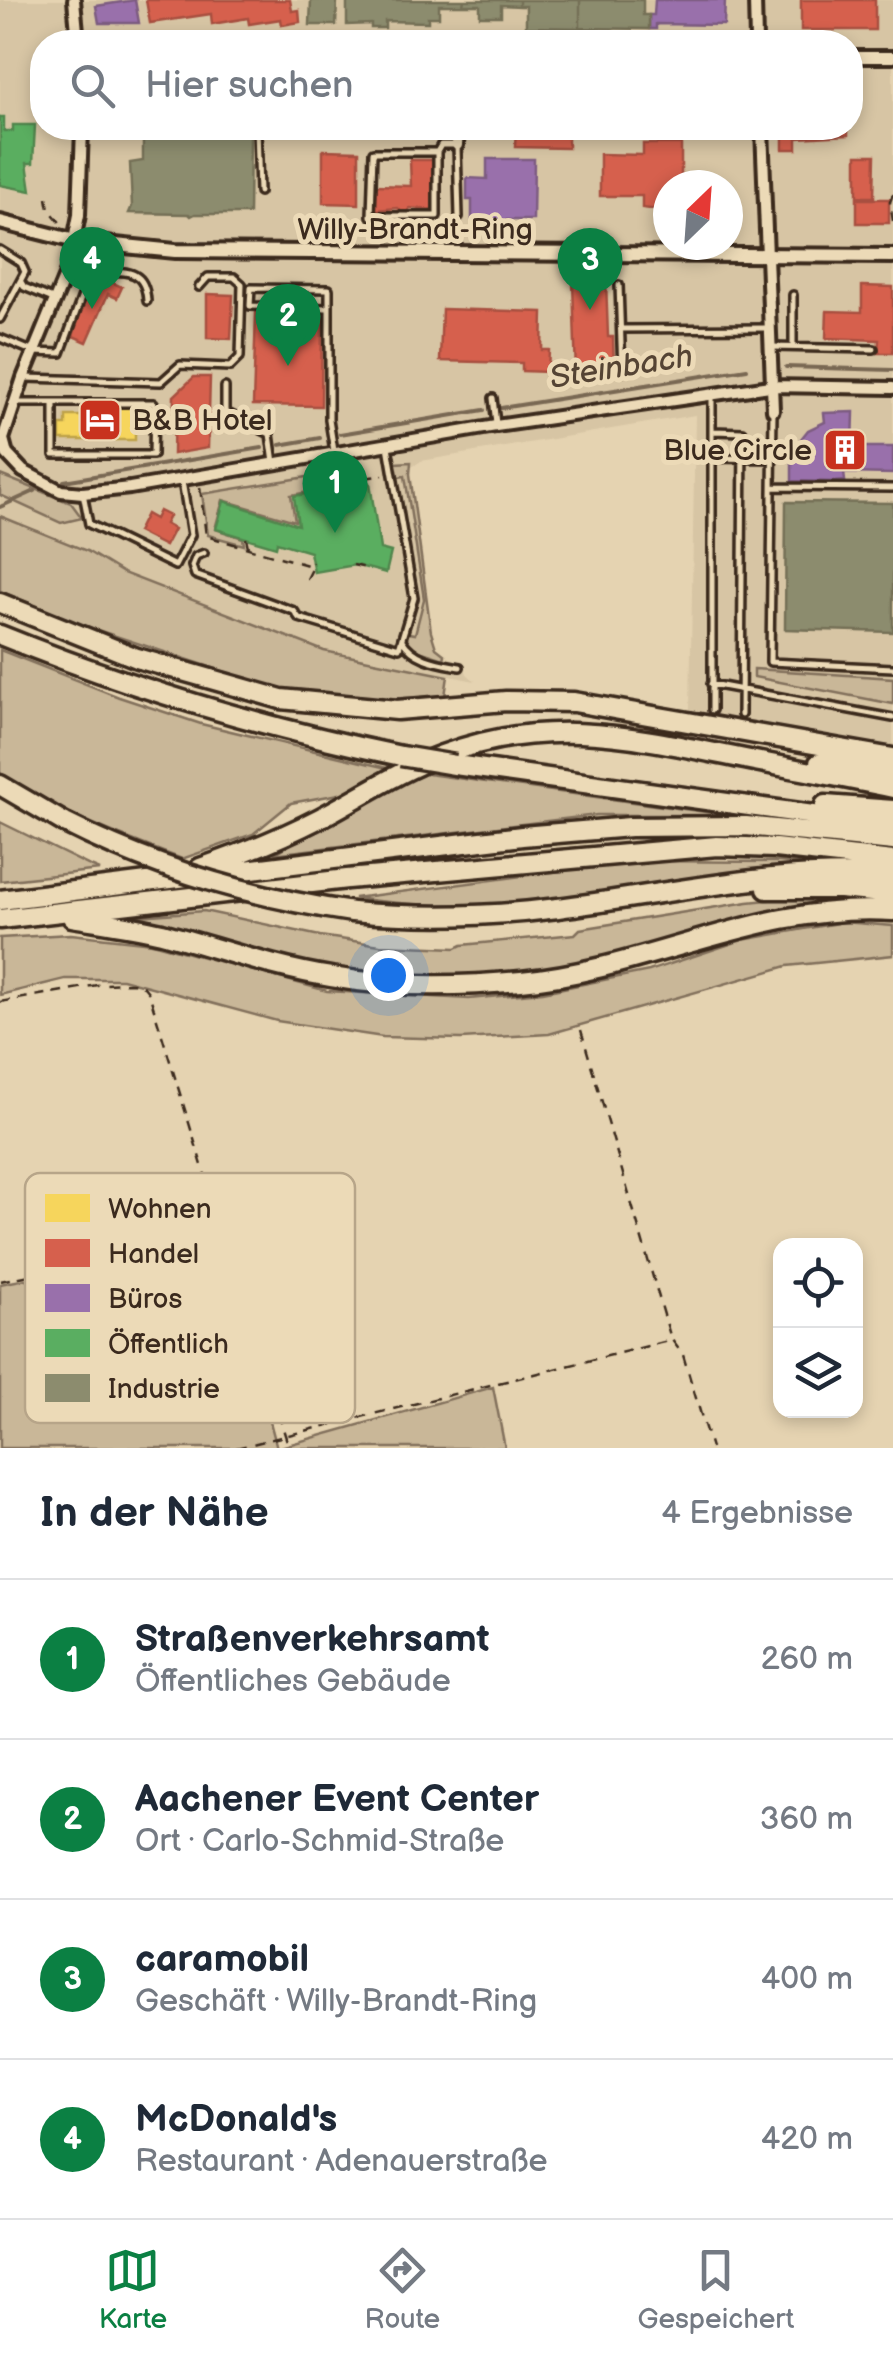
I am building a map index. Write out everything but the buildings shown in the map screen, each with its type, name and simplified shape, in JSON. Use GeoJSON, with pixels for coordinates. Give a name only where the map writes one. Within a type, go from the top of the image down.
{"type":"FeatureCollection","features":[{"type":"Feature","properties":{"kind":"highway"},"geometry":{"type":"LineString","coordinates":[[0,603],[138,658],[281,699],[397,710],[506,702],[574,702],[893,758]]}},
{"type":"Feature","properties":{"kind":"highway"},"geometry":{"type":"LineString","coordinates":[[0,636],[196,707],[315,738],[456,765],[893,826]]}},
{"type":"Feature","properties":{"kind":"highway"},"geometry":{"type":"LineString","coordinates":[[162,881],[234,857],[443,755],[488,741],[546,731],[575,730],[665,742],[893,788]]}},
{"type":"Feature","properties":{"kind":"highway"},"geometry":{"type":"LineString","coordinates":[[720,754],[893,770]]}},
{"type":"Feature","properties":{"kind":"highway"},"geometry":{"type":"LineString","coordinates":[[0,785],[64,823],[135,856],[206,881],[278,900],[352,912],[486,915],[808,874],[893,876]]}},
{"type":"Feature","properties":{"kind":"highway"},"geometry":{"type":"LineString","coordinates":[[754,804],[893,810]]}},
{"type":"Feature","properties":{"kind":"highway"},"geometry":{"type":"LineString","coordinates":[[0,900],[522,836],[630,827],[746,826],[893,841]]}},
{"type":"Feature","properties":{"kind":"highway"},"geometry":{"type":"LineString","coordinates":[[0,919],[347,879],[716,846],[893,860]]}},
{"type":"Feature","properties":{"kind":"highway"},"geometry":{"type":"LineString","coordinates":[[676,890],[840,889],[893,894]]}},
{"type":"Feature","properties":{"kind":"highway"},"geometry":{"type":"LineString","coordinates":[[47,914],[141,928],[329,977],[438,986],[574,974],[786,916],[893,911]]}},
{"type":"Feature","properties":{"kind":"street"},"geometry":{"type":"LineString","coordinates":[[74,0],[77,30]]}},
{"type":"Feature","properties":{"kind":"street"},"geometry":{"type":"LineString","coordinates":[[755,0],[756,30]]}},
{"type":"Feature","properties":{"kind":"street"},"geometry":{"type":"LineString","coordinates":[[863,56],[893,57]]}},
{"type":"Feature","properties":{"kind":"street"},"geometry":{"type":"LineString","coordinates":[[81,140],[75,241],[3,439],[3,457],[61,491],[83,494],[496,426],[770,386],[893,388]]}},
{"type":"Feature","properties":{"kind":"street"},"geometry":{"type":"LineString","coordinates":[[457,140],[457,145]]}},
{"type":"Feature","properties":{"kind":"street"},"geometry":{"type":"LineString","coordinates":[[762,140],[773,410]]}},
{"type":"Feature","properties":{"kind":"street","name":"Willy-Brandt-Ring"},"geometry":{"type":"LineString","coordinates":[[0,222],[75,241],[175,252],[893,256]]}},
{"type":"Feature","properties":{"kind":"lane"},"geometry":{"type":"LineString","coordinates":[[257,140],[258,192]]}},
{"type":"Feature","properties":{"kind":"lane"},"geometry":{"type":"LineString","coordinates":[[438,152],[373,152],[371,216],[437,216],[441,145],[457,145],[459,216]]}},
{"type":"Feature","properties":{"kind":"lane"},"geometry":{"type":"LineString","coordinates":[[0,250],[22,263],[25,272],[0,320]]}},
{"type":"Feature","properties":{"kind":"lane"},"geometry":{"type":"LineString","coordinates":[[0,338],[34,352],[61,353],[91,272],[134,274],[146,286],[146,301]]}},
{"type":"Feature","properties":{"kind":"lane"},"geometry":{"type":"LineString","coordinates":[[23,378],[161,382],[180,365],[230,366],[240,357],[242,284],[234,277],[208,277],[199,287]]}},
{"type":"Feature","properties":{"kind":"lane"},"geometry":{"type":"LineString","coordinates":[[22,282],[24,287],[54,300]]}},
{"type":"Feature","properties":{"kind":"lane"},"geometry":{"type":"LineString","coordinates":[[619,285],[622,372]]}},
{"type":"Feature","properties":{"kind":"lane"},"geometry":{"type":"LineString","coordinates":[[328,308],[250,306],[250,288],[329,289],[329,420],[334,454]]}},
{"type":"Feature","properties":{"kind":"lane"},"geometry":{"type":"LineString","coordinates":[[792,347],[794,294]]}},
{"type":"Feature","properties":{"kind":"lane"},"geometry":{"type":"LineString","coordinates":[[621,330],[767,328]]}},
{"type":"Feature","properties":{"kind":"lane"},"geometry":{"type":"LineString","coordinates":[[768,346],[874,349]]}},
{"type":"Feature","properties":{"kind":"lane"},"geometry":{"type":"LineString","coordinates":[[225,387],[225,412],[270,434],[274,463]]}},
{"type":"Feature","properties":{"kind":"lane"},"geometry":{"type":"LineString","coordinates":[[712,395],[712,710]]}},
{"type":"Feature","properties":{"kind":"lane"},"geometry":{"type":"LineString","coordinates":[[493,398],[496,426]]}},
{"type":"Feature","properties":{"kind":"lane"},"geometry":{"type":"LineString","coordinates":[[14,404],[54,403],[154,402],[153,455],[54,455],[54,403]]}},
{"type":"Feature","properties":{"kind":"lane"},"geometry":{"type":"LineString","coordinates":[[773,410],[770,662],[893,668]]}},
{"type":"Feature","properties":{"kind":"lane"},"geometry":{"type":"LineString","coordinates":[[713,432],[743,432],[741,715]]}},
{"type":"Feature","properties":{"kind":"lane"},"geometry":{"type":"LineString","coordinates":[[204,553],[196,556],[192,566],[195,575],[294,611],[299,618],[399,648],[414,598],[388,446]]}},
{"type":"Feature","properties":{"kind":"lane"},"geometry":{"type":"LineString","coordinates":[[713,458],[772,458]]}},
{"type":"Feature","properties":{"kind":"lane"},"geometry":{"type":"LineString","coordinates":[[83,494],[88,524],[175,566],[191,536],[182,478]]}},
{"type":"Feature","properties":{"kind":"lane"},"geometry":{"type":"LineString","coordinates":[[774,487],[893,488]]}},
{"type":"Feature","properties":{"kind":"lane"},"geometry":{"type":"LineString","coordinates":[[402,640],[409,651],[434,662],[460,666]]}},
{"type":"Feature","properties":{"kind":"lane"},"geometry":{"type":"LineString","coordinates":[[711,684],[893,718]]}},
{"type":"Feature","properties":{"kind":"path"},"geometry":{"type":"LineString","coordinates":[[893,194],[893,221]]}},
{"type":"Feature","properties":{"kind":"path"},"geometry":{"type":"LineString","coordinates":[[47,198],[49,210],[75,241]]}},
{"type":"Feature","properties":{"kind":"path"},"geometry":{"type":"LineString","coordinates":[[332,490],[340,482],[384,475],[382,464],[391,462]]}},
{"type":"Feature","properties":{"kind":"path"},"geometry":{"type":"LineString","coordinates":[[198,475],[206,536],[312,565],[306,579]]}},
{"type":"Feature","properties":{"kind":"path"},"geometry":{"type":"LineString","coordinates":[[246,538],[248,548]]}},
{"type":"Feature","properties":{"kind":"path"},"geometry":{"type":"LineString","coordinates":[[353,565],[366,568]]}},
{"type":"Feature","properties":{"kind":"path"},"geometry":{"type":"LineString","coordinates":[[0,1002],[104,984],[133,983],[144,987],[204,1173]]}},
{"type":"Feature","properties":{"kind":"path"},"geometry":{"type":"LineString","coordinates":[[581,1030],[672,1340],[683,1355],[711,1448]]}},
{"type":"Feature","properties":{"kind":"path"},"geometry":{"type":"LineString","coordinates":[[0,1280],[25,1275]]}},
{"type":"Feature","properties":{"kind":"path"},"geometry":{"type":"LineString","coordinates":[[355,1420],[672,1340]]}},
{"type":"Feature","properties":{"kind":"path"},"geometry":{"type":"LineString","coordinates":[[282,1423],[288,1448]]}},
{"type":"Feature","properties":{"kind":"path"},"geometry":{"type":"LineString","coordinates":[[236,1448],[342,1423]]}},
{"type":"Feature","properties":{"kind":"shaded area"},"geometry":{"type":"Polygon","coordinates":[[[0,0],[893,0],[893,747],[690,710],[695,415],[421,461],[412,467],[433,640],[439,653],[464,664],[475,681],[324,651],[0,528],[0,0]]]}},
{"type":"Feature","properties":{"kind":"shaded area"},"geometry":{"type":"Polygon","coordinates":[[[411,462],[431,632],[444,659],[413,649],[406,639],[408,633],[415,634],[424,599],[405,476],[398,477],[395,463],[411,462]]]}},
{"type":"Feature","properties":{"kind":"shaded area"},"geometry":{"type":"Polygon","coordinates":[[[344,471],[352,478],[331,481],[333,488],[291,495],[295,521],[223,500],[215,529],[243,538],[244,545],[208,535],[202,494],[344,471]]]}},
{"type":"Feature","properties":{"kind":"shaded area"},"geometry":{"type":"Polygon","coordinates":[[[0,475],[71,503],[82,518],[61,523],[0,495],[0,475]]]}},
{"type":"Feature","properties":{"kind":"shaded area"},"geometry":{"type":"Polygon","coordinates":[[[0,516],[87,551],[123,573],[324,651],[448,676],[445,696],[383,699],[284,691],[82,625],[0,591],[0,516]]]}},
{"type":"Feature","properties":{"kind":"shaded area"},"geometry":{"type":"Polygon","coordinates":[[[0,650],[201,724],[391,769],[350,792],[291,803],[253,834],[182,859],[65,811],[0,773],[0,650]]]}},
{"type":"Feature","properties":{"kind":"shaded area"},"geometry":{"type":"Polygon","coordinates":[[[754,669],[893,678],[893,704],[754,677],[754,669]]]}},
{"type":"Feature","properties":{"kind":"shaded area"},"geometry":{"type":"Polygon","coordinates":[[[413,772],[728,815],[597,815],[274,854],[413,772]]]}},
{"type":"Feature","properties":{"kind":"shaded area"},"geometry":{"type":"Polygon","coordinates":[[[0,822],[88,865],[100,870],[0,881],[0,822]]]}},
{"type":"Feature","properties":{"kind":"shaded area"},"geometry":{"type":"Polygon","coordinates":[[[637,861],[780,862],[798,864],[800,869],[521,904],[410,904],[354,898],[637,861]]]}},
{"type":"Feature","properties":{"kind":"shaded area"},"geometry":{"type":"Polygon","coordinates":[[[817,895],[818,906],[778,911],[629,955],[524,976],[411,980],[341,973],[288,962],[125,917],[204,911],[380,945],[456,948],[575,934],[580,929],[817,895]]]}},
{"type":"Feature","properties":{"kind":"shaded area"},"geometry":{"type":"Polygon","coordinates":[[[843,922],[893,926],[893,955],[787,966],[549,1034],[461,1039],[383,1037],[277,1021],[122,979],[65,979],[0,995],[0,938],[71,934],[152,943],[327,991],[469,999],[543,992],[649,971],[742,940],[843,922]]]}},
{"type":"Feature","properties":{"kind":"shaded area"},"geometry":{"type":"Polygon","coordinates":[[[25,1279],[25,1423],[270,1423],[277,1448],[0,1448],[0,1284],[25,1279]]]}},
{"type":"Feature","properties":{"kind":"shaded area"},"geometry":{"type":"Polygon","coordinates":[[[493,1387],[505,1448],[277,1448],[493,1387]]]}},
{"type":"Feature","properties":{"kind":"waterway","name":"Steinbach"},"geometry":{"type":"LineString","coordinates":[[786,367],[893,370]]}},
{"type":"Feature","properties":{"kind":"waterway","name":"Steinbach"},"geometry":{"type":"LineString","coordinates":[[501,408],[747,369]]}},
{"type":"Feature","properties":{"kind":"waterway","name":"Steinbach"},"geometry":{"type":"LineString","coordinates":[[340,434],[484,410]]}},
{"type":"Feature","properties":{"kind":"waterway","name":"Steinbach"},"geometry":{"type":"LineString","coordinates":[[280,445],[320,438]]}},
{"type":"Feature","properties":{"kind":"waterway","name":"Steinbach"},"geometry":{"type":"LineString","coordinates":[[64,481],[262,448]]}},
{"type":"Feature","properties":{"kind":"waterway","name":"Steinbach"},"geometry":{"type":"LineString","coordinates":[[0,507],[35,491]]}},
{"type":"Feature","properties":{"kind":"place","name":"McDonald's"},"geometry":{"type":"Point","coordinates":[92,309]}},
{"type":"Feature","properties":{"kind":"place","name":"caramobil"},"geometry":{"type":"Point","coordinates":[590,310]}},
{"type":"Feature","properties":{"kind":"place","name":"Aachener Event Center"},"geometry":{"type":"Point","coordinates":[288,366]}},
{"type":"Feature","properties":{"kind":"place","name":"B&B Hotel"},"geometry":{"type":"Point","coordinates":[100,420]}},
{"type":"Feature","properties":{"kind":"place","name":"Blue Circle"},"geometry":{"type":"Point","coordinates":[845,450]}},
{"type":"Feature","properties":{"kind":"place","name":"Straßenverkehrsamt"},"geometry":{"type":"Point","coordinates":[335,533]}}]}
